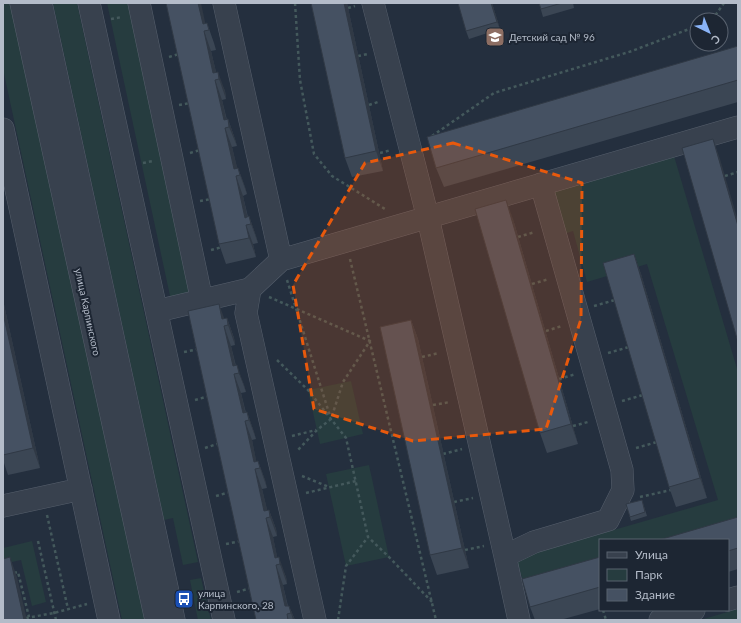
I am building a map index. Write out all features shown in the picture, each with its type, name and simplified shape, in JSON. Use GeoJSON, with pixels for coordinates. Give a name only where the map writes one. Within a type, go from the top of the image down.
{"type":"FeatureCollection","features":[{"type":"Feature","properties":{"kind":"street","name":"улица Карпинского"},"geometry":{"type":"LineString","coordinates":[[21,3],[156,620]]}},
{"type":"Feature","properties":{"kind":"street","name":"улица Карпинского"},"geometry":{"type":"LineString","coordinates":[[40,3],[174,620]]}},
{"type":"Feature","properties":{"kind":"street"},"geometry":{"type":"LineString","coordinates":[[89,3],[224,620]]}},
{"type":"Feature","properties":{"kind":"street"},"geometry":{"type":"LineString","coordinates":[[139,3],[202,301]]}},
{"type":"Feature","properties":{"kind":"street"},"geometry":{"type":"LineString","coordinates":[[224,3],[281,260]]}},
{"type":"Feature","properties":{"kind":"street"},"geometry":{"type":"LineString","coordinates":[[373,3],[411,151],[418,221],[505,556],[519,620]]}},
{"type":"Feature","properties":{"kind":"street"},"geometry":{"type":"LineString","coordinates":[[157,311],[250,289],[281,260],[738,127]]}},
{"type":"Feature","properties":{"kind":"street"},"geometry":{"type":"LineString","coordinates":[[3,130],[109,620]]}},
{"type":"Feature","properties":{"kind":"street"},"geometry":{"type":"LineString","coordinates":[[505,556],[534,542],[608,520],[623,490],[622,470],[541,184]]}},
{"type":"Feature","properties":{"kind":"street"},"geometry":{"type":"LineString","coordinates":[[250,289],[246,313],[315,620]]}},
{"type":"Feature","properties":{"kind":"street"},"geometry":{"type":"LineString","coordinates":[[3,506],[81,489]]}},
{"type":"Feature","properties":{"kind":"street"},"geometry":{"type":"LineString","coordinates":[[660,620],[691,611]]}},
{"type":"Feature","properties":{"kind":"path"},"geometry":{"type":"LineString","coordinates":[[295,3],[300,80],[314,154],[332,176],[418,221]]}},
{"type":"Feature","properties":{"kind":"path"},"geometry":{"type":"LineString","coordinates":[[718,12],[724,3]]}},
{"type":"Feature","properties":{"kind":"path"},"geometry":{"type":"LineString","coordinates":[[411,151],[494,93],[632,51],[689,29]]}},
{"type":"Feature","properties":{"kind":"path"},"geometry":{"type":"LineString","coordinates":[[725,176],[738,172]]}},
{"type":"Feature","properties":{"kind":"path"},"geometry":{"type":"LineString","coordinates":[[346,242],[436,620]]}},
{"type":"Feature","properties":{"kind":"path"},"geometry":{"type":"LineString","coordinates":[[281,260],[331,419]]}},
{"type":"Feature","properties":{"kind":"path"},"geometry":{"type":"LineString","coordinates":[[250,289],[370,341]]}},
{"type":"Feature","properties":{"kind":"path"},"geometry":{"type":"LineString","coordinates":[[295,452],[317,430],[331,419],[343,382],[370,341]]}},
{"type":"Feature","properties":{"kind":"path"},"geometry":{"type":"LineString","coordinates":[[180,353],[200,349]]}},
{"type":"Feature","properties":{"kind":"path"},"geometry":{"type":"LineString","coordinates":[[272,355],[308,390],[346,438],[368,537],[432,602]]}},
{"type":"Feature","properties":{"kind":"path"},"geometry":{"type":"LineString","coordinates":[[190,401],[210,396]]}},
{"type":"Feature","properties":{"kind":"path"},"geometry":{"type":"LineString","coordinates":[[274,441],[317,430]]}},
{"type":"Feature","properties":{"kind":"path"},"geometry":{"type":"LineString","coordinates":[[200,449],[220,443]]}},
{"type":"Feature","properties":{"kind":"path"},"geometry":{"type":"LineString","coordinates":[[301,476],[329,487]]}},
{"type":"Feature","properties":{"kind":"path"},"geometry":{"type":"LineString","coordinates":[[287,497],[356,482]]}},
{"type":"Feature","properties":{"kind":"path"},"geometry":{"type":"LineString","coordinates":[[618,502],[671,490]]}},
{"type":"Feature","properties":{"kind":"path"},"geometry":{"type":"LineString","coordinates":[[211,497],[231,492]]}},
{"type":"Feature","properties":{"kind":"path"},"geometry":{"type":"LineString","coordinates":[[43,497],[68,609]]}},
{"type":"Feature","properties":{"kind":"path"},"geometry":{"type":"LineString","coordinates":[[338,620],[346,566],[368,537]]}},
{"type":"Feature","properties":{"kind":"path"},"geometry":{"type":"LineString","coordinates":[[221,545],[242,540]]}},
{"type":"Feature","properties":{"kind":"path"},"geometry":{"type":"LineString","coordinates":[[38,541],[56,620]]}},
{"type":"Feature","properties":{"kind":"path"},"geometry":{"type":"LineString","coordinates":[[11,573],[18,572],[28,618],[90,604]]}},
{"type":"Feature","properties":{"kind":"path"},"geometry":{"type":"LineString","coordinates":[[231,593],[252,588]]}},
{"type":"Feature","properties":{"kind":"highlighted area"},"geometry":{"type":"Polygon","coordinates":[[[453,143],[582,183],[581,319],[546,429],[413,441],[314,409],[293,285],[365,163],[453,143]]]}},
{"type":"Feature","properties":{"kind":"green space"},"geometry":{"type":"Polygon","coordinates":[[[3,3],[11,3],[145,620],[122,620],[3,69],[3,3]]]}},
{"type":"Feature","properties":{"kind":"green space"},"geometry":{"type":"Polygon","coordinates":[[[53,3],[77,3],[198,562],[183,565],[173,518],[164,520],[53,3]]]}},
{"type":"Feature","properties":{"kind":"green space"},"geometry":{"type":"Polygon","coordinates":[[[107,3],[135,3],[199,299],[172,305],[107,3]]]}},
{"type":"Feature","properties":{"kind":"green space"},"geometry":{"type":"Polygon","coordinates":[[[674,156],[738,372],[738,527],[696,539],[599,539],[599,566],[525,587],[516,558],[718,500],[647,264],[587,282],[573,231],[564,234],[551,190],[674,156]]]}},
{"type":"Feature","properties":{"kind":"green space"},"geometry":{"type":"Polygon","coordinates":[[[351,381],[363,434],[320,444],[308,390],[351,381]]]}},
{"type":"Feature","properties":{"kind":"green space"},"geometry":{"type":"Polygon","coordinates":[[[369,465],[389,557],[346,566],[326,474],[369,465]]]}},
{"type":"Feature","properties":{"kind":"green space"},"geometry":{"type":"Polygon","coordinates":[[[32,541],[46,602],[32,606],[21,560],[3,564],[3,548],[32,541]]]}},
{"type":"Feature","properties":{"kind":"green space"},"geometry":{"type":"Polygon","coordinates":[[[201,578],[211,620],[198,620],[190,580],[201,578]]]}},
{"type":"Feature","properties":{"kind":"green space"},"geometry":{"type":"Polygon","coordinates":[[[738,609],[738,620],[700,620],[738,609]]]}},
{"type":"Feature","properties":{"kind":"building"},"geometry":{"type":"Polygon","coordinates":[[[166,3],[198,3],[203,24],[207,23],[209,30],[204,31],[213,73],[218,72],[219,79],[215,80],[224,120],[228,119],[229,127],[225,128],[234,169],[238,168],[240,175],[236,176],[245,218],[249,216],[251,224],[246,225],[249,238],[219,244],[166,3]]]}},
{"type":"Feature","properties":{"kind":"building"},"geometry":{"type":"Polygon","coordinates":[[[311,3],[344,3],[376,151],[345,158],[311,3]]]}},
{"type":"Feature","properties":{"kind":"building"},"geometry":{"type":"Polygon","coordinates":[[[458,3],[491,3],[497,22],[466,31],[458,3]]]}},
{"type":"Feature","properties":{"kind":"building"},"geometry":{"type":"Polygon","coordinates":[[[539,3],[562,3],[541,9],[539,3]]]}},
{"type":"Feature","properties":{"kind":"building"},"geometry":{"type":"Polygon","coordinates":[[[738,46],[738,80],[436,168],[427,137],[717,52],[729,52],[729,49],[738,46]]]}},
{"type":"Feature","properties":{"kind":"building"},"geometry":{"type":"Polygon","coordinates":[[[713,139],[738,226],[738,342],[682,148],[713,139]]]}},
{"type":"Feature","properties":{"kind":"building"},"geometry":{"type":"Polygon","coordinates":[[[506,200],[571,424],[540,433],[475,209],[506,200]]]}},
{"type":"Feature","properties":{"kind":"building"},"geometry":{"type":"Polygon","coordinates":[[[634,254],[700,478],[669,487],[603,263],[634,254]]]}},
{"type":"Feature","properties":{"kind":"building"},"geometry":{"type":"Polygon","coordinates":[[[219,304],[222,319],[227,318],[228,325],[224,326],[233,366],[237,365],[239,373],[234,374],[243,413],[247,412],[249,420],[245,421],[254,462],[258,461],[260,468],[255,469],[264,511],[269,510],[270,517],[266,518],[275,558],[279,557],[280,564],[276,565],[285,606],[289,606],[291,613],[287,614],[288,620],[256,620],[188,311],[219,304]]]}},
{"type":"Feature","properties":{"kind":"building"},"geometry":{"type":"Polygon","coordinates":[[[3,313],[33,448],[3,455],[3,313]]]}},
{"type":"Feature","properties":{"kind":"building"},"geometry":{"type":"Polygon","coordinates":[[[411,320],[462,548],[430,555],[380,327],[411,320]]]}},
{"type":"Feature","properties":{"kind":"building"},"geometry":{"type":"Polygon","coordinates":[[[642,500],[645,512],[630,517],[626,504],[642,500]]]}},
{"type":"Feature","properties":{"kind":"building"},"geometry":{"type":"Polygon","coordinates":[[[738,517],[738,548],[729,551],[729,539],[662,539],[738,517]]]}},
{"type":"Feature","properties":{"kind":"building"},"geometry":{"type":"Polygon","coordinates":[[[10,557],[24,620],[3,620],[3,559],[10,557]]]}},
{"type":"Feature","properties":{"kind":"building"},"geometry":{"type":"Polygon","coordinates":[[[599,557],[599,587],[530,607],[522,579],[599,557]]]}},
{"type":"Feature","properties":{"kind":"place","name":"Детский сад № 96"},"geometry":{"type":"Point","coordinates":[495,37]}},
{"type":"Feature","properties":{"kind":"place","name":"улица Карпинского, 28"},"geometry":{"type":"Point","coordinates":[184,599]}}]}
